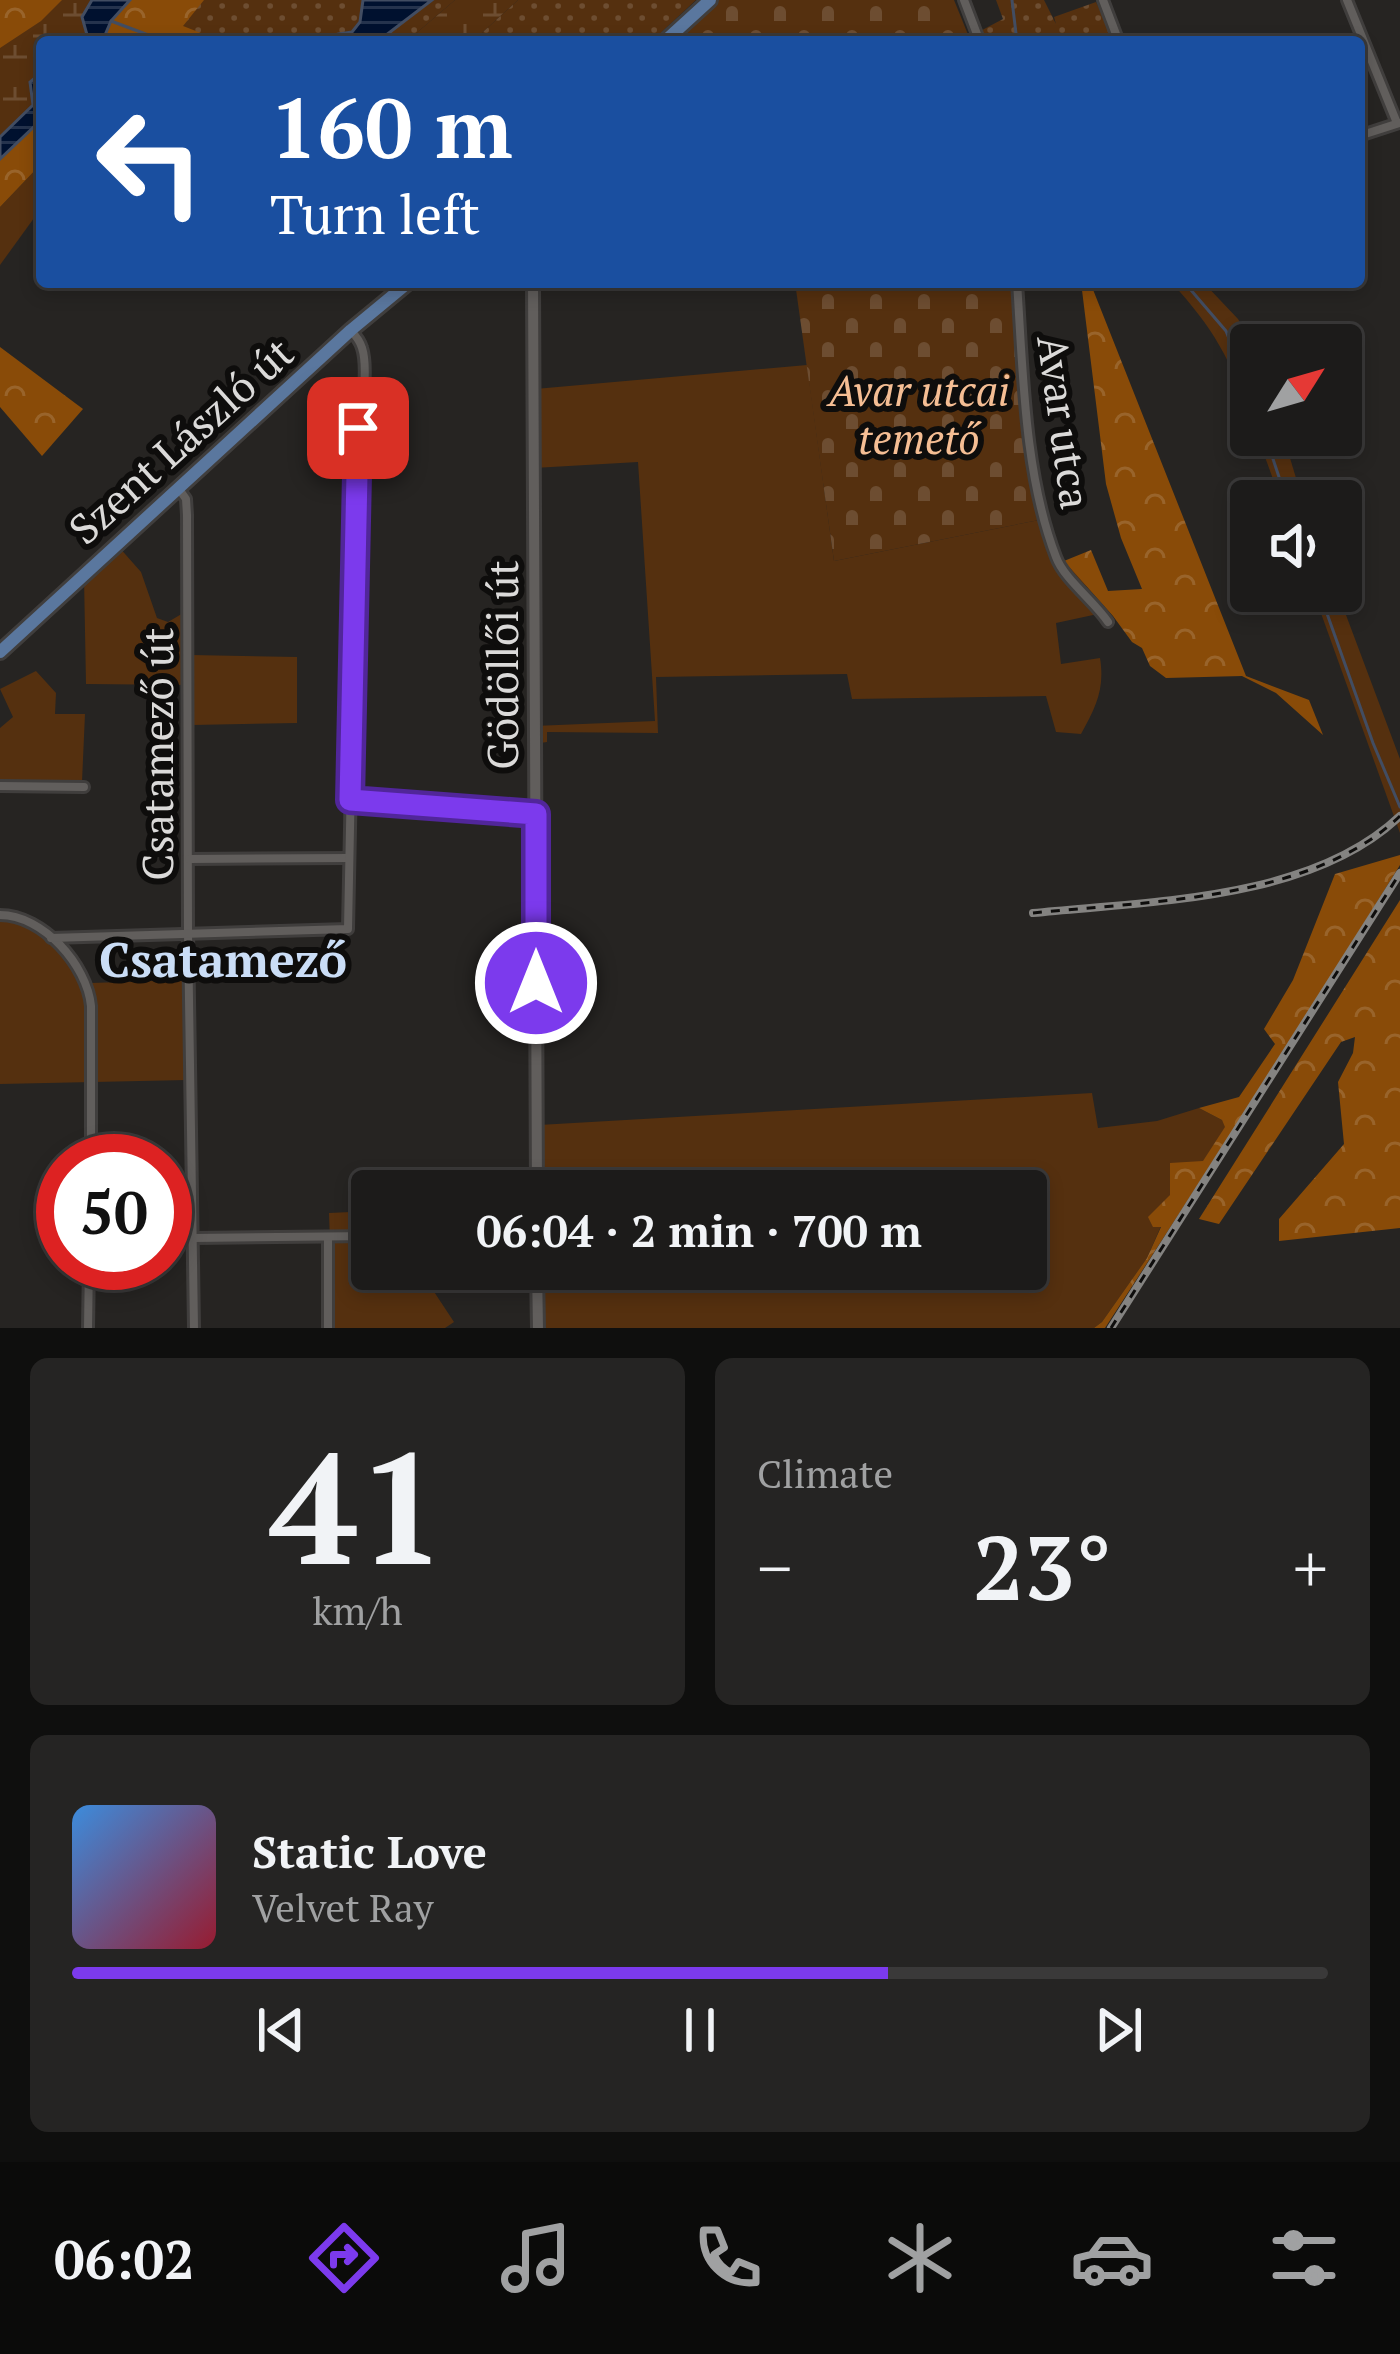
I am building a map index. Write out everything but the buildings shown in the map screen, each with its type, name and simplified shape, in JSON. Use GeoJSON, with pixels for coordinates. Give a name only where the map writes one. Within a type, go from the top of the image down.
{"type":"FeatureCollection","features":[{"type":"Feature","properties":{"kind":"main road"},"geometry":{"type":"LineString","coordinates":[[671,36],[710,0]]}},
{"type":"Feature","properties":{"kind":"main road","name":"Szent László út"},"geometry":{"type":"LineString","coordinates":[[0,652],[402,288]]}},
{"type":"Feature","properties":{"kind":"main road","name":"Gödöllői út"},"geometry":{"type":"LineString","coordinates":[[533,288],[537,1170]]}},
{"type":"Feature","properties":{"kind":"main road"},"geometry":{"type":"LineString","coordinates":[[537,1290],[538,1328]]}},
{"type":"Feature","properties":{"kind":"street"},"geometry":{"type":"LineString","coordinates":[[964,0],[978,36]]}},
{"type":"Feature","properties":{"kind":"street"},"geometry":{"type":"LineString","coordinates":[[1103,0],[1118,36]]}},
{"type":"Feature","properties":{"kind":"street"},"geometry":{"type":"LineString","coordinates":[[1347,0],[1362,36]]}},
{"type":"Feature","properties":{"kind":"street"},"geometry":{"type":"LineString","coordinates":[[1365,43],[1399,123],[1365,134]]}},
{"type":"Feature","properties":{"kind":"street","name":"Avar utca"},"geometry":{"type":"LineString","coordinates":[[1017,288],[1039,501],[1060,565],[1108,622]]}},
{"type":"Feature","properties":{"kind":"street"},"geometry":{"type":"LineString","coordinates":[[51,938],[348,929],[358,428],[364,355],[351,330]]}},
{"type":"Feature","properties":{"kind":"street","name":"Csatamező út"},"geometry":{"type":"LineString","coordinates":[[178,488],[186,500],[187,514],[194,1328]]}},
{"type":"Feature","properties":{"kind":"street"},"geometry":{"type":"LineString","coordinates":[[0,786],[84,787]]}},
{"type":"Feature","properties":{"kind":"street"},"geometry":{"type":"LineString","coordinates":[[350,800],[536,814]]}},
{"type":"Feature","properties":{"kind":"street"},"geometry":{"type":"LineString","coordinates":[[189,859],[349,858]]}},
{"type":"Feature","properties":{"kind":"street"},"geometry":{"type":"LineString","coordinates":[[0,915],[22,919],[51,938],[81,972],[90,994],[91,1134]]}},
{"type":"Feature","properties":{"kind":"street"},"geometry":{"type":"LineString","coordinates":[[194,1238],[351,1236]]}},
{"type":"Feature","properties":{"kind":"street"},"geometry":{"type":"LineString","coordinates":[[328,1237],[328,1328]]}},
{"type":"Feature","properties":{"kind":"street"},"geometry":{"type":"LineString","coordinates":[[88,1328],[89,1290]]}},
{"type":"Feature","properties":{"kind":"green space"},"geometry":{"type":"Polygon","coordinates":[[[0,0],[92,0],[82,17],[87,36],[36,36],[36,77],[30,82],[33,105],[0,137],[0,0]]]}},
{"type":"Feature","properties":{"kind":"green space"},"geometry":{"type":"Polygon","coordinates":[[[62,0],[92,0],[82,17],[87,36],[36,36],[36,77],[30,82],[33,105],[0,137],[0,48],[41,21],[62,0]]]}},
{"type":"Feature","properties":{"kind":"green space"},"geometry":{"type":"Polygon","coordinates":[[[130,0],[363,0],[338,36],[105,36],[130,0]]]}},
{"type":"Feature","properties":{"kind":"green space"},"geometry":{"type":"Polygon","coordinates":[[[204,0],[363,0],[360,22],[352,32],[338,36],[209,36],[183,26],[204,0]]]}},
{"type":"Feature","properties":{"kind":"green space"},"geometry":{"type":"Polygon","coordinates":[[[432,0],[455,0],[413,36],[385,36],[432,0]]]}},
{"type":"Feature","properties":{"kind":"green space"},"geometry":{"type":"Polygon","coordinates":[[[455,0],[518,0],[479,36],[413,36],[455,0]]]}},
{"type":"Feature","properties":{"kind":"green space"},"geometry":{"type":"Polygon","coordinates":[[[518,0],[696,0],[657,36],[479,36],[518,0]]]}},
{"type":"Feature","properties":{"kind":"green space"},"geometry":{"type":"Polygon","coordinates":[[[715,0],[954,0],[969,36],[675,36],[715,0]]]}},
{"type":"Feature","properties":{"kind":"green space"},"geometry":{"type":"Polygon","coordinates":[[[996,0],[1044,0],[1056,24],[1054,17],[1096,2],[1112,34],[971,36],[1003,19],[996,0]]]}},
{"type":"Feature","properties":{"kind":"green space"},"geometry":{"type":"Polygon","coordinates":[[[36,125],[36,169],[0,207],[0,159],[36,125]]]}},
{"type":"Feature","properties":{"kind":"green space"},"geometry":{"type":"Polygon","coordinates":[[[36,169],[36,215],[0,265],[0,207],[36,169]]]}},
{"type":"Feature","properties":{"kind":"green space","name":"Avar utcai temető"},"geometry":{"type":"Polygon","coordinates":[[[796,288],[1011,288],[1039,520],[834,561],[796,288]]]}},
{"type":"Feature","properties":{"kind":"green space"},"geometry":{"type":"Polygon","coordinates":[[[1082,288],[1092,288],[1246,676],[1309,700],[1323,735],[1276,693],[1242,676],[1166,678],[1150,666],[1142,648],[1064,561],[1091,550],[1108,591],[1142,589],[1106,484],[1082,288]]]}},
{"type":"Feature","properties":{"kind":"green space"},"geometry":{"type":"Polygon","coordinates":[[[1176,288],[1209,288],[1238,319],[1241,324],[1230,324],[1230,368],[1219,345],[1176,288]]]}},
{"type":"Feature","properties":{"kind":"green space"},"geometry":{"type":"Polygon","coordinates":[[[0,347],[83,409],[42,456],[0,407],[0,347]]]}},
{"type":"Feature","properties":{"kind":"green space"},"geometry":{"type":"Polygon","coordinates":[[[807,365],[834,561],[1039,520],[1051,555],[1069,565],[1107,612],[1056,623],[1061,664],[1100,658],[1098,698],[1081,734],[1056,732],[1046,696],[852,699],[847,674],[656,677],[658,733],[547,732],[547,742],[534,744],[534,726],[655,721],[638,462],[534,468],[535,389],[807,365]]]}},
{"type":"Feature","properties":{"kind":"green space"},"geometry":{"type":"Polygon","coordinates":[[[1265,456],[1289,456],[1297,480],[1273,480],[1265,456]]]}},
{"type":"Feature","properties":{"kind":"green space"},"geometry":{"type":"Polygon","coordinates":[[[118,546],[141,572],[157,618],[168,622],[190,609],[191,655],[297,657],[297,723],[192,725],[190,685],[86,684],[84,578],[118,546]]]}},
{"type":"Feature","properties":{"kind":"green space"},"geometry":{"type":"Polygon","coordinates":[[[1321,612],[1345,612],[1400,759],[1400,833],[1321,612]]]}},
{"type":"Feature","properties":{"kind":"green space"},"geometry":{"type":"Polygon","coordinates":[[[36,671],[56,693],[55,714],[85,714],[82,782],[0,790],[0,728],[13,717],[0,689],[36,671]]]}},
{"type":"Feature","properties":{"kind":"green space"},"geometry":{"type":"Polygon","coordinates":[[[1400,855],[1400,865],[1180,1213],[1105,1328],[1094,1328],[1147,1258],[1161,1227],[1153,1227],[1148,1217],[1170,1195],[1170,1163],[1203,1161],[1225,1127],[1222,1120],[1199,1108],[1239,1097],[1275,1044],[1264,1029],[1293,980],[1335,874],[1400,855]]]}},
{"type":"Feature","properties":{"kind":"green space"},"geometry":{"type":"Polygon","coordinates":[[[1400,900],[1400,1228],[1279,1241],[1279,1219],[1344,1144],[1338,1082],[1353,1053],[1355,1037],[1341,1042],[1219,1224],[1199,1219],[1400,900]]]}},
{"type":"Feature","properties":{"kind":"green space"},"geometry":{"type":"Polygon","coordinates":[[[0,911],[29,918],[54,935],[91,983],[184,980],[187,1080],[0,1084],[0,911]]]}},
{"type":"Feature","properties":{"kind":"green space"},"geometry":{"type":"Polygon","coordinates":[[[1092,1093],[1098,1128],[1157,1121],[1199,1108],[1226,1127],[1203,1162],[1170,1195],[1147,1258],[1094,1328],[540,1328],[540,1290],[1047,1290],[1047,1170],[539,1170],[539,1125],[1092,1093]]]}},
{"type":"Feature","properties":{"kind":"green space"},"geometry":{"type":"Polygon","coordinates":[[[351,1212],[351,1290],[433,1290],[454,1322],[445,1328],[333,1328],[329,1213],[351,1212]]]}},
{"type":"Feature","properties":{"kind":"water"},"geometry":{"type":"Polygon","coordinates":[[[92,0],[130,0],[105,36],[87,36],[82,17],[92,0]]]}},
{"type":"Feature","properties":{"kind":"water"},"geometry":{"type":"Polygon","coordinates":[[[363,0],[432,0],[385,36],[338,36],[352,32],[360,22],[363,0]]]}},
{"type":"Feature","properties":{"kind":"water"},"geometry":{"type":"Polygon","coordinates":[[[36,77],[36,125],[0,159],[0,137],[33,105],[30,82],[36,77]]]}},
{"type":"Feature","properties":{"kind":"waterway"},"geometry":{"type":"LineString","coordinates":[[1012,0],[1016,36]]}},
{"type":"Feature","properties":{"kind":"waterway"},"geometry":{"type":"LineString","coordinates":[[111,21],[151,36]]}},
{"type":"Feature","properties":{"kind":"waterway"},"geometry":{"type":"LineString","coordinates":[[1189,288],[1230,341]]}},
{"type":"Feature","properties":{"kind":"waterway"},"geometry":{"type":"LineString","coordinates":[[1272,456],[1280,480]]}},
{"type":"Feature","properties":{"kind":"waterway"},"geometry":{"type":"LineString","coordinates":[[1326,612],[1400,807]]}},
{"type":"Feature","properties":{"kind":"railway"},"geometry":{"type":"LineString","coordinates":[[1033,913],[1177,899],[1275,881],[1363,844],[1400,816]]}},
{"type":"Feature","properties":{"kind":"railway"},"geometry":{"type":"LineString","coordinates":[[1111,1328],[1400,873]]}},
{"type":"Feature","properties":{"kind":"district","name":"Csatamező"},"geometry":{"type":"Point","coordinates":[223,960]}},
{"type":"Feature","properties":{"kind":"route"},"geometry":{"type":"LineString","coordinates":[[358,428],[350,800],[536,814],[536,983]]}}]}
